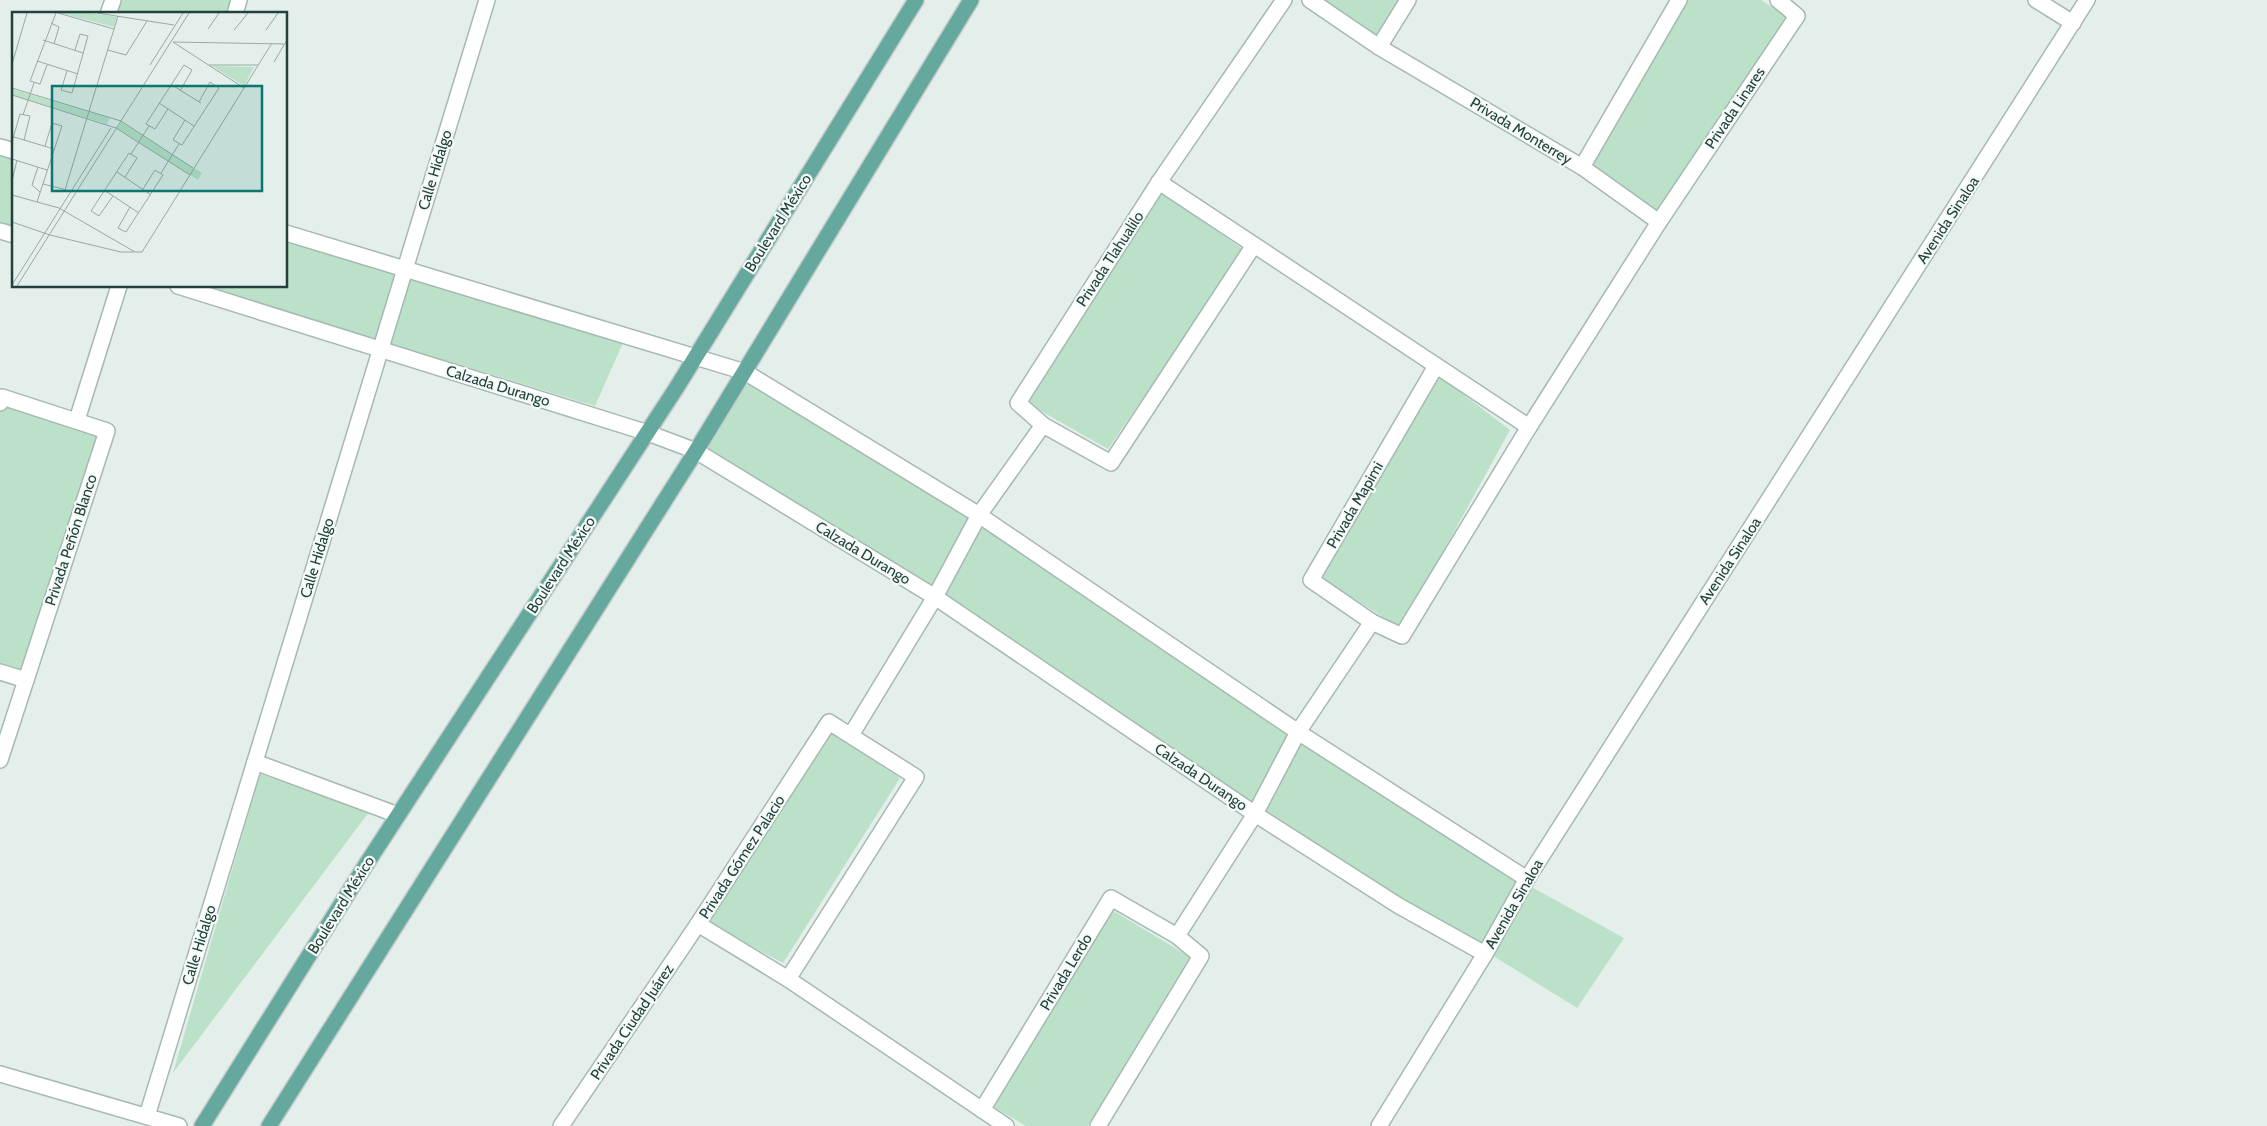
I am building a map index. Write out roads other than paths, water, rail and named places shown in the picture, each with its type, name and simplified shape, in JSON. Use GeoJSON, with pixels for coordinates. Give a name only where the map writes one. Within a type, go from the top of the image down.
{"type":"FeatureCollection","features":[{"type":"Feature","properties":{"kind":"main road","name":"Boulevard México"},"geometry":{"type":"LineString","coordinates":[[202,1126],[398,815],[648,433],[916,0]]}},
{"type":"Feature","properties":{"kind":"main road"},"geometry":{"type":"LineString","coordinates":[[269,1126],[696,451],[971,0]]}},
{"type":"Feature","properties":{"kind":"street"},"geometry":{"type":"LineString","coordinates":[[109,12],[113,0]]}},
{"type":"Feature","properties":{"kind":"street","name":"Calle Hidalgo"},"geometry":{"type":"LineString","coordinates":[[147,1116],[487,0]]}},
{"type":"Feature","properties":{"kind":"street"},"geometry":{"type":"LineString","coordinates":[[1284,0],[1159,182],[1529,427],[1659,222]]}},
{"type":"Feature","properties":{"kind":"street","name":"Privada Monterrey"},"geometry":{"type":"LineString","coordinates":[[1310,0],[1379,47],[1582,167],[1659,222]]}},
{"type":"Feature","properties":{"kind":"street"},"geometry":{"type":"LineString","coordinates":[[1379,47],[1408,0]]}},
{"type":"Feature","properties":{"kind":"street"},"geometry":{"type":"LineString","coordinates":[[1582,167],[1680,0]]}},
{"type":"Feature","properties":{"kind":"street","name":"Privada Linares"},"geometry":{"type":"LineString","coordinates":[[1659,222],[1798,16],[1778,0]]}},
{"type":"Feature","properties":{"kind":"street"},"geometry":{"type":"LineString","coordinates":[[2036,0],[2073,23]]}},
{"type":"Feature","properties":{"kind":"street","name":"Avenida Sinaloa"},"geometry":{"type":"LineString","coordinates":[[1379,1126],[1485,954],[1527,879],[2087,0]]}},
{"type":"Feature","properties":{"kind":"street","name":"Privada Tlahualilo"},"geometry":{"type":"LineString","coordinates":[[1159,182],[1018,403],[1043,425],[1110,463],[1254,245]]}},
{"type":"Feature","properties":{"kind":"street"},"geometry":{"type":"LineString","coordinates":[[288,234],[696,355],[745,372],[979,515],[1298,732],[1527,879]]}},
{"type":"Feature","properties":{"kind":"street"},"geometry":{"type":"LineString","coordinates":[[77,420],[118,288]]}},
{"type":"Feature","properties":{"kind":"street","name":"Calzada Durango"},"geometry":{"type":"LineString","coordinates":[[184,288],[648,433],[696,451],[935,597],[1255,814],[1400,906],[1485,954]]}},
{"type":"Feature","properties":{"kind":"street","name":"Privada Mapimi"},"geometry":{"type":"LineString","coordinates":[[1436,366],[1311,580],[1372,622],[1402,636],[1529,427]]}},
{"type":"Feature","properties":{"kind":"street","name":"Privada Peñón Blanco"},"geometry":{"type":"LineString","coordinates":[[0,403],[2,397],[107,431],[26,680]]}},
{"type":"Feature","properties":{"kind":"street"},"geometry":{"type":"LineString","coordinates":[[851,735],[935,597],[979,515],[1043,425]]}},
{"type":"Feature","properties":{"kind":"street"},"geometry":{"type":"LineString","coordinates":[[1177,936],[1255,814],[1298,732],[1372,622]]}},
{"type":"Feature","properties":{"kind":"street"},"geometry":{"type":"LineString","coordinates":[[0,672],[26,680],[0,760]]}},
{"type":"Feature","properties":{"kind":"street","name":"Privada Gómez Palacio"},"geometry":{"type":"LineString","coordinates":[[788,979],[916,777],[829,722],[698,924],[788,979],[1006,1126]]}},
{"type":"Feature","properties":{"kind":"street"},"geometry":{"type":"LineString","coordinates":[[255,762],[398,815]]}},
{"type":"Feature","properties":{"kind":"street","name":"Privada Lerdo"},"geometry":{"type":"LineString","coordinates":[[982,1110],[1110,898],[1177,936],[1201,956],[1098,1126]]}},
{"type":"Feature","properties":{"kind":"street","name":"Privada Ciudad Juárez"},"geometry":{"type":"LineString","coordinates":[[567,1124],[698,924]]}},
{"type":"Feature","properties":{"kind":"street"},"geometry":{"type":"LineString","coordinates":[[0,1074],[179,1126]]}}]}
